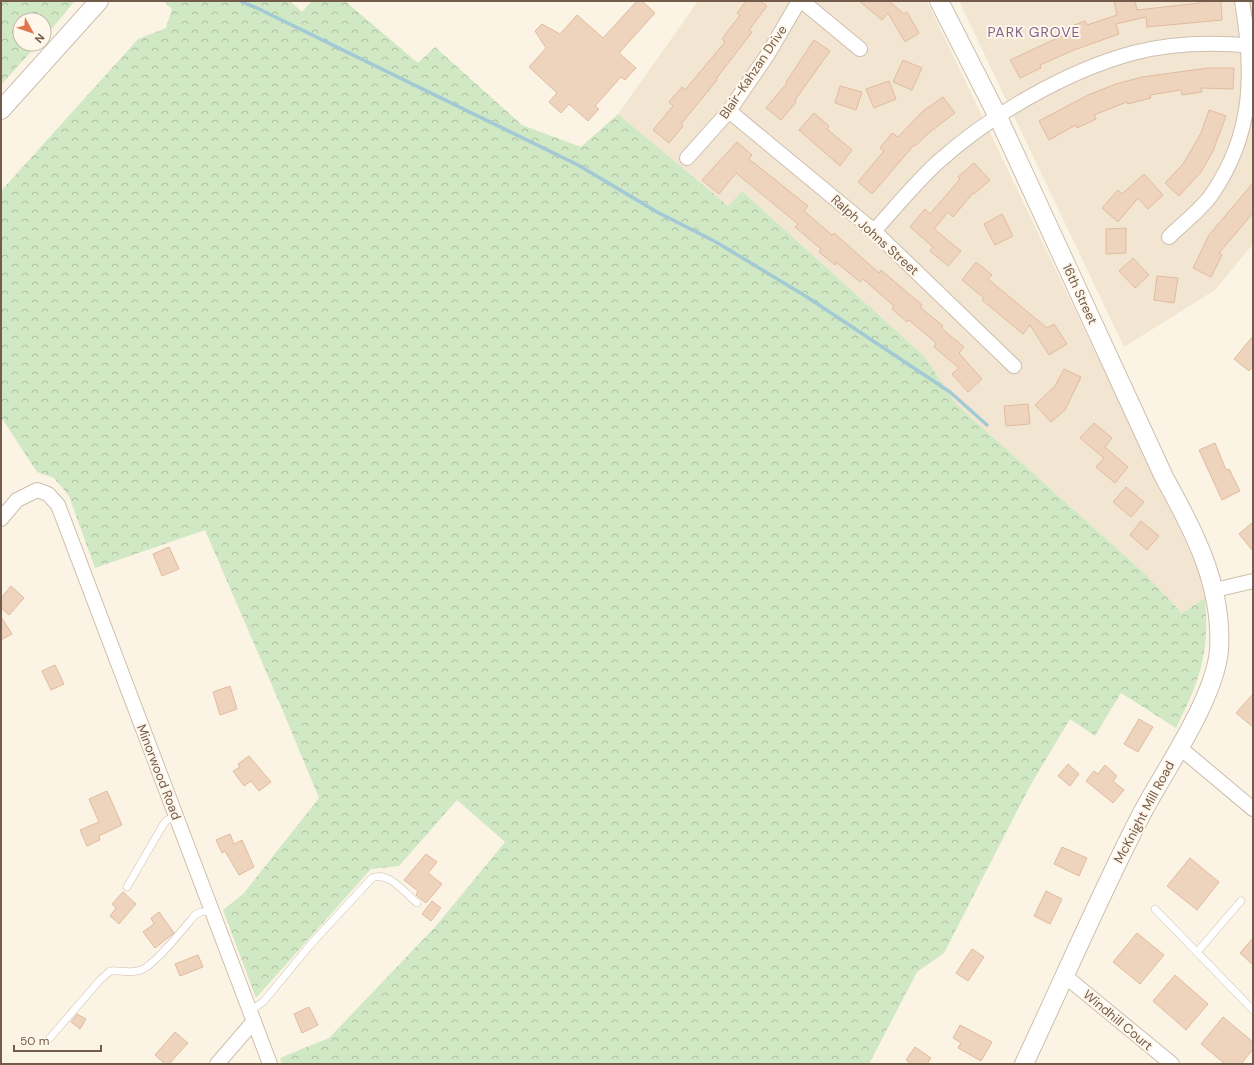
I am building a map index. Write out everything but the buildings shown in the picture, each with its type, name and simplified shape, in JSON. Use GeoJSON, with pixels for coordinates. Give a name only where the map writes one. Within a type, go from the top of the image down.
{"type":"FeatureCollection","features":[{"type":"Feature","properties":{"kind":"street"},"geometry":{"type":"LineString","coordinates":[[1,110],[99,1]]}},
{"type":"Feature","properties":{"kind":"street"},"geometry":{"type":"LineString","coordinates":[[800,1],[860,50]]}},
{"type":"Feature","properties":{"kind":"street","name":"Blair-Kahzan Drive"},"geometry":{"type":"LineString","coordinates":[[687,158],[728,111],[768,54],[800,1]]}},
{"type":"Feature","properties":{"kind":"street","name":"16th Street"},"geometry":{"type":"LineString","coordinates":[[939,1],[998,117],[1164,477],[1185,515],[1202,553],[1215,590]]}},
{"type":"Feature","properties":{"kind":"street"},"geometry":{"type":"LineString","coordinates":[[1169,237],[1212,195],[1233,160],[1247,124],[1251,92],[1252,46],[1242,1]]}},
{"type":"Feature","properties":{"kind":"street"},"geometry":{"type":"LineString","coordinates":[[874,231],[938,162],[998,117],[1088,68],[1133,53],[1173,46],[1212,43],[1252,46]]}},
{"type":"Feature","properties":{"kind":"street","name":"Ralph Johns Street"},"geometry":{"type":"LineString","coordinates":[[728,111],[874,231],[1014,366]]}},
{"type":"Feature","properties":{"kind":"street","name":"Minorwood Road"},"geometry":{"type":"LineString","coordinates":[[1,519],[17,500],[37,490],[48,494],[58,505],[270,1064]]}},
{"type":"Feature","properties":{"kind":"street"},"geometry":{"type":"LineString","coordinates":[[1215,590],[1253,581]]}},
{"type":"Feature","properties":{"kind":"street","name":"McKnight Mill Road"},"geometry":{"type":"LineString","coordinates":[[1024,1064],[1141,815],[1205,696],[1215,668],[1219,650],[1215,590]]}},
{"type":"Feature","properties":{"kind":"street"},"geometry":{"type":"LineString","coordinates":[[1179,746],[1253,809]]}},
{"type":"Feature","properties":{"kind":"street","name":"Windhill Court"},"geometry":{"type":"LineString","coordinates":[[1066,976],[1172,1064]]}},
{"type":"Feature","properties":{"kind":"street"},"geometry":{"type":"LineString","coordinates":[[217,1064],[252,1016]]}},
{"type":"Feature","properties":{"kind":"lane"},"geometry":{"type":"LineString","coordinates":[[127,887],[163,825],[167,820],[176,817]]}},
{"type":"Feature","properties":{"kind":"lane"},"geometry":{"type":"LineString","coordinates":[[252,1016],[311,944],[372,878],[379,875],[386,876],[417,903]]}},
{"type":"Feature","properties":{"kind":"lane"},"geometry":{"type":"LineString","coordinates":[[1198,951],[1241,901]]}},
{"type":"Feature","properties":{"kind":"lane"},"geometry":{"type":"LineString","coordinates":[[1155,909],[1198,951],[1253,1010]]}},
{"type":"Feature","properties":{"kind":"lane"},"geometry":{"type":"LineString","coordinates":[[49,1039],[110,970],[131,972],[142,970],[158,956],[195,915],[201,912],[212,911]]}},
{"type":"Feature","properties":{"kind":"shaded area"},"geometry":{"type":"Polygon","coordinates":[[[698,1],[927,1],[1187,544],[1200,575],[1205,598],[1182,613],[1142,571],[956,404],[925,357],[742,191],[728,206],[618,114],[698,1]]]}},
{"type":"Feature","properties":{"kind":"shaded area"},"geometry":{"type":"Polygon","coordinates":[[[959,1],[1253,1],[1253,244],[1215,290],[1124,347],[959,1]]]}},
{"type":"Feature","properties":{"kind":"green space"},"geometry":{"type":"Polygon","coordinates":[[[1,1],[75,1],[52,28],[52,12],[12,12],[12,52],[31,52],[1,85],[1,1]]]}},
{"type":"Feature","properties":{"kind":"green space"},"geometry":{"type":"Polygon","coordinates":[[[164,1],[290,1],[302,12],[312,1],[345,1],[418,63],[435,47],[522,125],[581,147],[618,114],[728,206],[742,191],[925,357],[956,404],[1142,571],[1182,613],[1205,598],[1206,634],[1201,666],[1191,695],[1176,728],[1121,693],[1095,736],[1070,719],[1030,786],[944,953],[917,972],[869,1064],[282,1064],[280,1058],[329,1038],[435,927],[505,842],[457,800],[399,866],[371,869],[256,998],[223,910],[244,893],[319,798],[205,530],[95,568],[69,496],[54,478],[37,472],[1,417],[1,191],[138,39],[166,28],[172,9],[164,1]]]}},
{"type":"Feature","properties":{"kind":"waterway"},"geometry":{"type":"LineString","coordinates":[[240,1],[578,165],[657,212],[716,242],[807,297],[950,392],[987,425]]}},
{"type":"Feature","properties":{"kind":"district","name":"PARK GROVE"},"geometry":{"type":"Point","coordinates":[1034,32]}}]}
